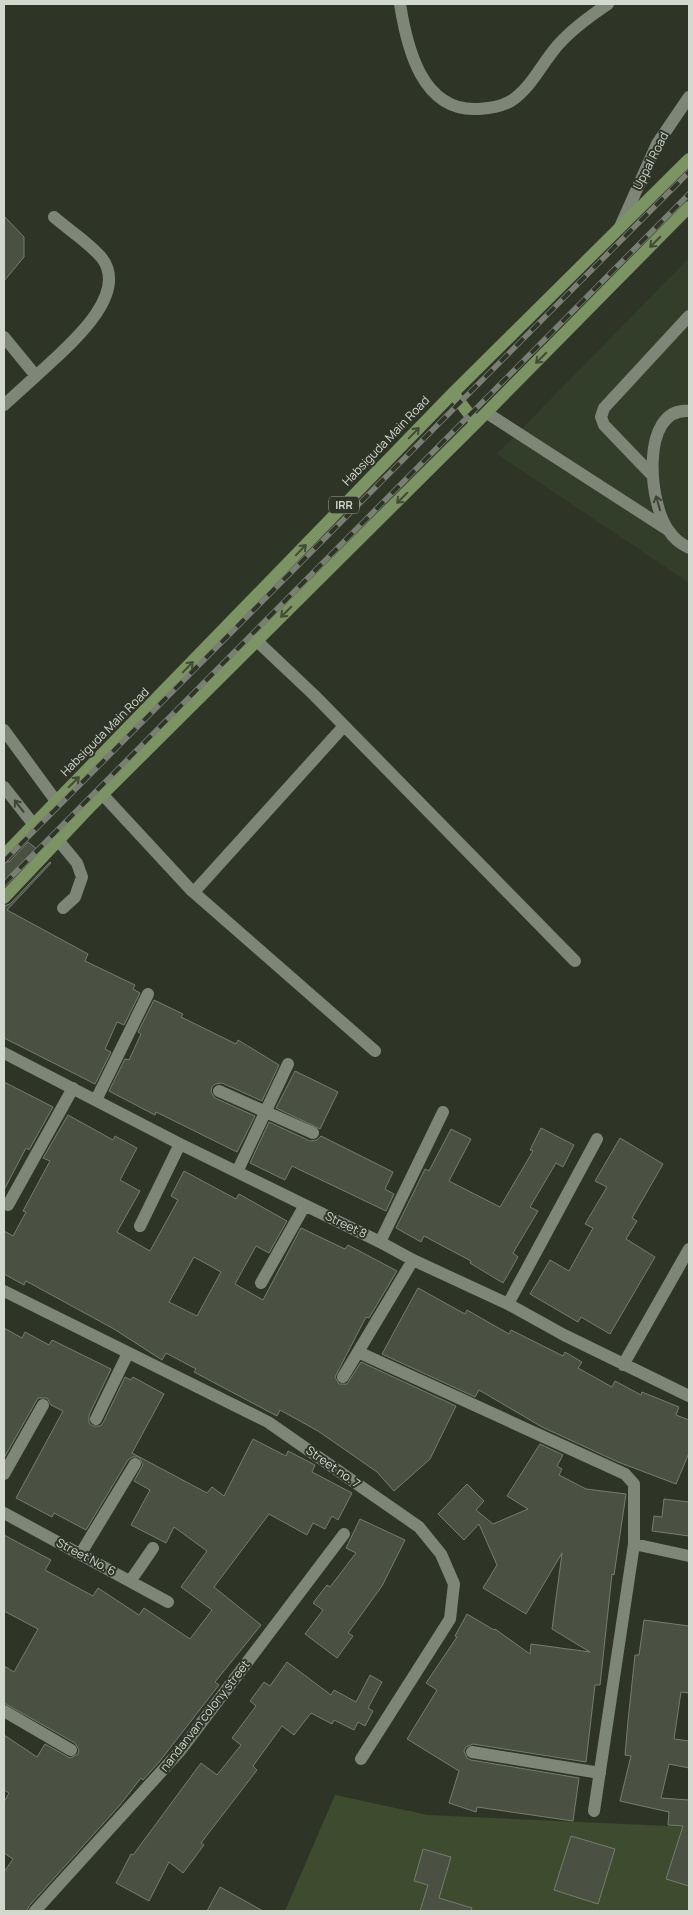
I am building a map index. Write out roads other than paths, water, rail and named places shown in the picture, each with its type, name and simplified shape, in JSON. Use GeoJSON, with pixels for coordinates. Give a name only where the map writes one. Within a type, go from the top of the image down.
{"type":"FeatureCollection","features":[{"type":"Feature","properties":{"kind":"main road","name":"Habsiguda Main Road"},"geometry":{"type":"LineString","coordinates":[[4,855],[453,392],[689,160]]}},
{"type":"Feature","properties":{"kind":"main road"},"geometry":{"type":"LineString","coordinates":[[4,898],[58,840],[487,413],[689,207]]}},
{"type":"Feature","properties":{"kind":"main road"},"geometry":{"type":"LineString","coordinates":[[453,392],[476,423]]}},
{"type":"Feature","properties":{"kind":"street"},"geometry":{"type":"LineString","coordinates":[[400,4],[414,58],[422,80],[441,99],[468,110],[491,108],[511,101],[530,82],[558,45],[587,17],[608,4]]}},
{"type":"Feature","properties":{"kind":"street","name":"Uppal Road"},"geometry":{"type":"LineString","coordinates":[[618,229],[658,144],[689,97]]}},
{"type":"Feature","properties":{"kind":"street"},"geometry":{"type":"LineString","coordinates":[[4,406],[91,322],[100,310],[108,290],[108,272],[101,257],[54,217]]}},
{"type":"Feature","properties":{"kind":"street"},"geometry":{"type":"LineString","coordinates":[[653,476],[604,425],[601,417],[604,408],[689,316]]}},
{"type":"Feature","properties":{"kind":"street"},"geometry":{"type":"LineString","coordinates":[[4,337],[36,376]]}},
{"type":"Feature","properties":{"kind":"street"},"geometry":{"type":"LineString","coordinates":[[668,530],[654,491],[652,461],[656,436],[665,419],[683,410],[689,411]]}},
{"type":"Feature","properties":{"kind":"street"},"geometry":{"type":"LineString","coordinates":[[487,413],[668,530],[681,544],[689,548]]}},
{"type":"Feature","properties":{"kind":"street"},"geometry":{"type":"LineString","coordinates":[[257,641],[344,726],[575,960]]}},
{"type":"Feature","properties":{"kind":"street"},"geometry":{"type":"LineString","coordinates":[[194,892],[344,726]]}},
{"type":"Feature","properties":{"kind":"street"},"geometry":{"type":"LineString","coordinates":[[4,730],[56,801]]}},
{"type":"Feature","properties":{"kind":"street"},"geometry":{"type":"LineString","coordinates":[[4,787],[34,824]]}},
{"type":"Feature","properties":{"kind":"street"},"geometry":{"type":"LineString","coordinates":[[103,795],[194,892],[374,1051]]}},
{"type":"Feature","properties":{"kind":"street"},"geometry":{"type":"LineString","coordinates":[[58,840],[77,863],[82,877],[75,897],[63,908]]}},
{"type":"Feature","properties":{"kind":"street"},"geometry":{"type":"LineString","coordinates":[[96,1100],[148,994]]}},
{"type":"Feature","properties":{"kind":"street","name":"Street 8"},"geometry":{"type":"LineString","coordinates":[[4,1053],[180,1144],[413,1260],[508,1304],[623,1365],[689,1396]]}},
{"type":"Feature","properties":{"kind":"street"},"geometry":{"type":"LineString","coordinates":[[236,1172],[263,1112],[288,1064]]}},
{"type":"Feature","properties":{"kind":"street"},"geometry":{"type":"LineString","coordinates":[[8,1205],[73,1088]]}},
{"type":"Feature","properties":{"kind":"street"},"geometry":{"type":"LineString","coordinates":[[219,1091],[313,1133]]}},
{"type":"Feature","properties":{"kind":"street"},"geometry":{"type":"LineString","coordinates":[[380,1242],[443,1112]]}},
{"type":"Feature","properties":{"kind":"street"},"geometry":{"type":"LineString","coordinates":[[508,1304],[597,1138]]}},
{"type":"Feature","properties":{"kind":"street"},"geometry":{"type":"LineString","coordinates":[[140,1226],[180,1144]]}},
{"type":"Feature","properties":{"kind":"street"},"geometry":{"type":"LineString","coordinates":[[262,1283],[305,1205]]}},
{"type":"Feature","properties":{"kind":"street"},"geometry":{"type":"LineString","coordinates":[[623,1365],[689,1249]]}},
{"type":"Feature","properties":{"kind":"street"},"geometry":{"type":"LineString","coordinates":[[343,1377],[413,1260]]}},
{"type":"Feature","properties":{"kind":"street","name":"Street no. 7"},"geometry":{"type":"LineString","coordinates":[[4,1291],[268,1422],[419,1527],[441,1554],[454,1584],[450,1619],[361,1759]]}},
{"type":"Feature","properties":{"kind":"street"},"geometry":{"type":"LineString","coordinates":[[358,1352],[631,1478],[634,1484],[634,1544],[594,1811]]}},
{"type":"Feature","properties":{"kind":"street"},"geometry":{"type":"LineString","coordinates":[[96,1419],[128,1353]]}},
{"type":"Feature","properties":{"kind":"street"},"geometry":{"type":"LineString","coordinates":[[4,1474],[43,1405]]}},
{"type":"Feature","properties":{"kind":"street"},"geometry":{"type":"LineString","coordinates":[[81,1554],[135,1464]]}},
{"type":"Feature","properties":{"kind":"street","name":"Street No. 6"},"geometry":{"type":"LineString","coordinates":[[4,1513],[131,1580],[168,1602]]}},
{"type":"Feature","properties":{"kind":"street","name":"nandanvan colony street"},"geometry":{"type":"LineString","coordinates":[[35,1911],[180,1751],[344,1534]]}},
{"type":"Feature","properties":{"kind":"street"},"geometry":{"type":"LineString","coordinates":[[634,1544],[689,1556]]}},
{"type":"Feature","properties":{"kind":"street"},"geometry":{"type":"LineString","coordinates":[[131,1580],[153,1548]]}},
{"type":"Feature","properties":{"kind":"street"},"geometry":{"type":"LineString","coordinates":[[4,1711],[71,1750]]}},
{"type":"Feature","properties":{"kind":"street"},"geometry":{"type":"LineString","coordinates":[[472,1752],[600,1773]]}},
{"type":"Feature","properties":{"kind":"railway"},"geometry":{"type":"LineString","coordinates":[[4,861],[689,172]]}},
{"type":"Feature","properties":{"kind":"railway"},"geometry":{"type":"LineString","coordinates":[[4,884],[689,194]]}}]}
